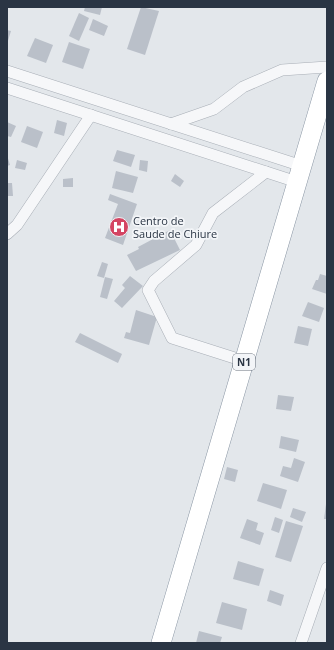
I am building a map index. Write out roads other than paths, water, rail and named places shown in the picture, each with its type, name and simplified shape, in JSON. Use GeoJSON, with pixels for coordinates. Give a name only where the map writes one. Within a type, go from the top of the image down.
{"type":"FeatureCollection","features":[{"type":"Feature","properties":{"kind":"highway","name":"N1"},"geometry":{"type":"LineString","coordinates":[[161,643],[327,81]]}},
{"type":"Feature","properties":{"kind":"street"},"geometry":{"type":"LineString","coordinates":[[171,124],[214,109],[243,87],[282,70],[327,67]]}},
{"type":"Feature","properties":{"kind":"street"},"geometry":{"type":"LineString","coordinates":[[7,71],[171,124],[300,174]]}},
{"type":"Feature","properties":{"kind":"street"},"geometry":{"type":"LineString","coordinates":[[7,88],[266,172],[300,174]]}},
{"type":"Feature","properties":{"kind":"street"},"geometry":{"type":"LineString","coordinates":[[7,234],[17,225],[92,115]]}},
{"type":"Feature","properties":{"kind":"street"},"geometry":{"type":"LineString","coordinates":[[244,361],[172,338],[148,290],[154,281],[196,246],[213,213],[266,172]]}},
{"type":"Feature","properties":{"kind":"street"},"geometry":{"type":"LineString","coordinates":[[301,643],[327,568]]}},
{"type":"Feature","properties":{"kind":"place","name":"Centro de Saude de Chiure"},"geometry":{"type":"Point","coordinates":[119,227]}}]}
